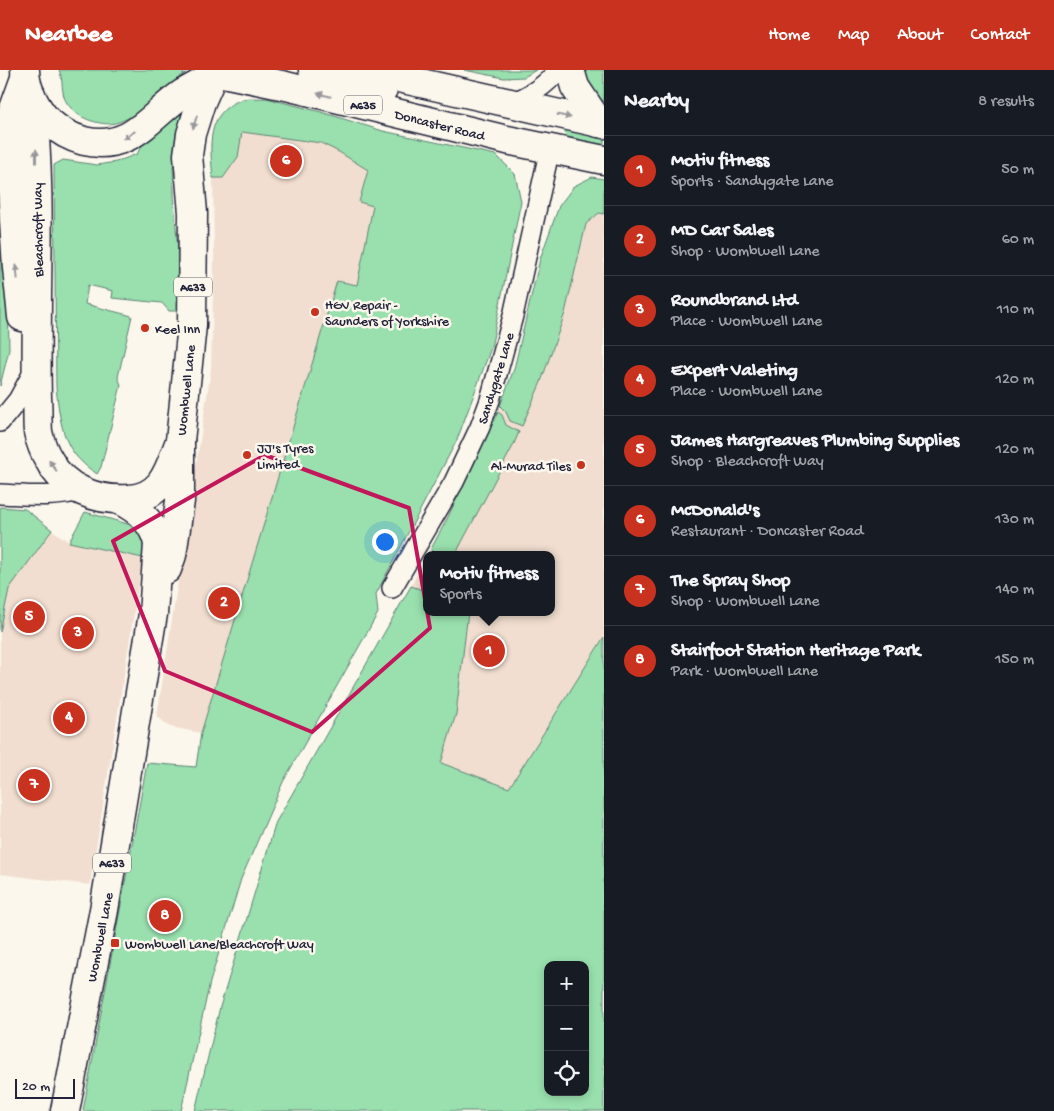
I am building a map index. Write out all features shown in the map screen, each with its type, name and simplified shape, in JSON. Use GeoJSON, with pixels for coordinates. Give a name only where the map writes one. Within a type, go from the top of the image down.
{"type":"FeatureCollection","features":[{"type":"Feature","properties":{"kind":"main road"},"geometry":{"type":"LineString","coordinates":[[313,70],[480,116],[507,140]]}},
{"type":"Feature","properties":{"kind":"main road","name":"A635"},"geometry":{"type":"LineString","coordinates":[[363,70],[601,124]]}},
{"type":"Feature","properties":{"kind":"main road"},"geometry":{"type":"LineString","coordinates":[[570,70],[575,87],[601,124]]}},
{"type":"Feature","properties":{"kind":"main road"},"geometry":{"type":"LineString","coordinates":[[27,81],[45,118],[59,131],[76,139],[93,143],[106,143],[127,137],[182,94],[217,73]]}},
{"type":"Feature","properties":{"kind":"main road","name":"Doncaster Road"},"geometry":{"type":"LineString","coordinates":[[217,73],[286,86],[507,140],[604,160]]}},
{"type":"Feature","properties":{"kind":"main road","name":"Wombwell Lane"},"geometry":{"type":"LineString","coordinates":[[154,614],[172,555],[180,501],[180,441],[192,316],[193,213],[188,155],[191,134],[201,102],[217,73]]}},
{"type":"Feature","properties":{"kind":"main road","name":"Bleachcroft Way"},"geometry":{"type":"LineString","coordinates":[[27,81],[36,154],[38,432],[43,448],[55,470],[63,478],[80,491],[107,499],[120,500],[132,506],[149,522],[156,536]]}},
{"type":"Feature","properties":{"kind":"main road"},"geometry":{"type":"LineString","coordinates":[[467,94],[544,129],[550,139],[550,148]]}},
{"type":"Feature","properties":{"kind":"main road","name":"A633"},"geometry":{"type":"LineString","coordinates":[[120,500],[143,496],[158,488],[166,476],[180,441]]}},
{"type":"Feature","properties":{"kind":"main road","name":"Wombwell Lane"},"geometry":{"type":"LineString","coordinates":[[64,1111],[104,910],[154,614],[158,544],[156,536]]}},
{"type":"Feature","properties":{"kind":"street"},"geometry":{"type":"LineString","coordinates":[[512,103],[530,96],[558,70]]}},
{"type":"Feature","properties":{"kind":"street","name":"Sandygate Lane"},"geometry":{"type":"LineString","coordinates":[[392,588],[454,482],[480,428],[490,400],[513,316],[550,148]]}},
{"type":"Feature","properties":{"kind":"street","name":"Bleachcroft Way"},"geometry":{"type":"LineString","coordinates":[[0,422],[18,400],[36,359]]}},
{"type":"Feature","properties":{"kind":"street","name":"Bleachcroft Way"},"geometry":{"type":"LineString","coordinates":[[0,494],[45,496],[80,491]]}},
{"type":"Feature","properties":{"kind":"highlighted area"},"geometry":{"type":"Polygon","coordinates":[[[265,455],[409,508],[430,628],[312,732],[165,671],[113,541],[265,455]]]}},
{"type":"Feature","properties":{"kind":"shaded area"},"geometry":{"type":"Polygon","coordinates":[[[266,98],[339,152],[368,170],[359,202],[373,205],[357,286],[337,281],[201,733],[170,727],[157,716],[211,370],[214,260],[213,178],[210,144],[216,119],[228,106],[244,99],[266,98]]]}},
{"type":"Feature","properties":{"kind":"shaded area"},"geometry":{"type":"Polygon","coordinates":[[[599,213],[604,214],[604,637],[509,788],[441,763],[456,714],[468,616],[555,616],[555,551],[430,551],[496,419],[514,369],[542,381],[565,313],[586,224],[599,213]]]}},
{"type":"Feature","properties":{"kind":"shaded area"},"geometry":{"type":"Polygon","coordinates":[[[52,530],[69,542],[143,558],[90,885],[0,874],[0,632],[8,589],[52,530]]]}},
{"type":"Feature","properties":{"kind":"shaded area"},"geometry":{"type":"Polygon","coordinates":[[[423,563],[423,590],[411,586],[423,563]]]}},
{"type":"Feature","properties":{"kind":"green space"},"geometry":{"type":"Polygon","coordinates":[[[59,70],[181,70],[184,74],[132,116],[115,123],[106,124],[85,118],[69,106],[65,99],[59,70]]]}},
{"type":"Feature","properties":{"kind":"green space"},"geometry":{"type":"Polygon","coordinates":[[[464,70],[536,70],[524,77],[504,78],[464,70]]]}},
{"type":"Feature","properties":{"kind":"green space"},"geometry":{"type":"Polygon","coordinates":[[[584,70],[604,70],[604,102],[589,89],[584,70]]]}},
{"type":"Feature","properties":{"kind":"green space"},"geometry":{"type":"Polygon","coordinates":[[[266,98],[383,131],[496,155],[515,174],[521,201],[491,348],[457,440],[376,594],[378,613],[283,782],[241,879],[210,982],[181,1111],[83,1111],[147,763],[196,767],[201,733],[337,281],[357,285],[373,206],[359,202],[368,170],[321,143],[242,132],[238,157],[223,178],[213,178],[211,142],[216,121],[222,112],[243,99],[266,98]]]}},
{"type":"Feature","properties":{"kind":"green space"},"geometry":{"type":"Polygon","coordinates":[[[184,111],[186,114],[177,137],[173,167],[180,271],[180,311],[169,311],[162,303],[112,298],[113,291],[88,285],[85,304],[132,316],[118,377],[121,385],[101,467],[97,474],[75,455],[65,437],[58,407],[56,387],[54,165],[63,160],[97,165],[116,162],[137,154],[142,145],[184,111]]]}},
{"type":"Feature","properties":{"kind":"green space"},"geometry":{"type":"Polygon","coordinates":[[[561,123],[604,133],[604,149],[568,140],[561,123]]]}},
{"type":"Feature","properties":{"kind":"green space"},"geometry":{"type":"Polygon","coordinates":[[[0,173],[8,299],[9,350],[0,386],[0,173]]]}},
{"type":"Feature","properties":{"kind":"green space"},"geometry":{"type":"Polygon","coordinates":[[[592,177],[604,179],[604,214],[599,213],[586,224],[565,313],[541,382],[522,426],[510,421],[506,412],[500,406],[514,369],[540,259],[559,206],[574,186],[592,177]]]}},
{"type":"Feature","properties":{"kind":"green space"},"geometry":{"type":"Polygon","coordinates":[[[498,412],[502,415],[506,425],[519,432],[513,446],[457,551],[432,551],[498,412]]]}},
{"type":"Feature","properties":{"kind":"green space"},"geometry":{"type":"Polygon","coordinates":[[[0,507],[25,509],[52,530],[9,589],[0,632],[0,507]]]}},
{"type":"Feature","properties":{"kind":"green space"},"geometry":{"type":"Polygon","coordinates":[[[85,512],[135,526],[145,540],[143,558],[69,542],[85,512]]]}},
{"type":"Feature","properties":{"kind":"green space"},"geometry":{"type":"Polygon","coordinates":[[[411,586],[423,590],[423,616],[468,616],[456,714],[441,763],[509,788],[604,637],[604,1111],[195,1111],[220,1007],[276,822],[411,586]]]}},
{"type":"Feature","properties":{"kind":"place","name":"McDonald's"},"geometry":{"type":"Point","coordinates":[286,161]}},
{"type":"Feature","properties":{"kind":"place","name":"HGV Repair - Saunders of Yorkshire"},"geometry":{"type":"Point","coordinates":[315,312]}},
{"type":"Feature","properties":{"kind":"place","name":"Keel Inn"},"geometry":{"type":"Point","coordinates":[145,328]}},
{"type":"Feature","properties":{"kind":"place","name":"JJ's Tyres Limited"},"geometry":{"type":"Point","coordinates":[247,455]}},
{"type":"Feature","properties":{"kind":"place","name":"Al-Murad Tiles"},"geometry":{"type":"Point","coordinates":[581,465]}},
{"type":"Feature","properties":{"kind":"place","name":"MD Car Sales"},"geometry":{"type":"Point","coordinates":[224,603]}},
{"type":"Feature","properties":{"kind":"place","name":"James Hargreaves Plumbing Supplies"},"geometry":{"type":"Point","coordinates":[29,617]}},
{"type":"Feature","properties":{"kind":"place","name":"Roundbrand Ltd"},"geometry":{"type":"Point","coordinates":[78,633]}},
{"type":"Feature","properties":{"kind":"place","name":"Motiv fitness"},"geometry":{"type":"Point","coordinates":[489,651]}},
{"type":"Feature","properties":{"kind":"place","name":"Expert Valeting"},"geometry":{"type":"Point","coordinates":[69,718]}},
{"type":"Feature","properties":{"kind":"place","name":"The Spray Shop"},"geometry":{"type":"Point","coordinates":[34,785]}},
{"type":"Feature","properties":{"kind":"place","name":"Stairfoot Station Heritage Park"},"geometry":{"type":"Point","coordinates":[165,916]}},
{"type":"Feature","properties":{"kind":"place","name":"Wombwell Lane/Bleachcroft Way"},"geometry":{"type":"Point","coordinates":[115,943]}}]}
